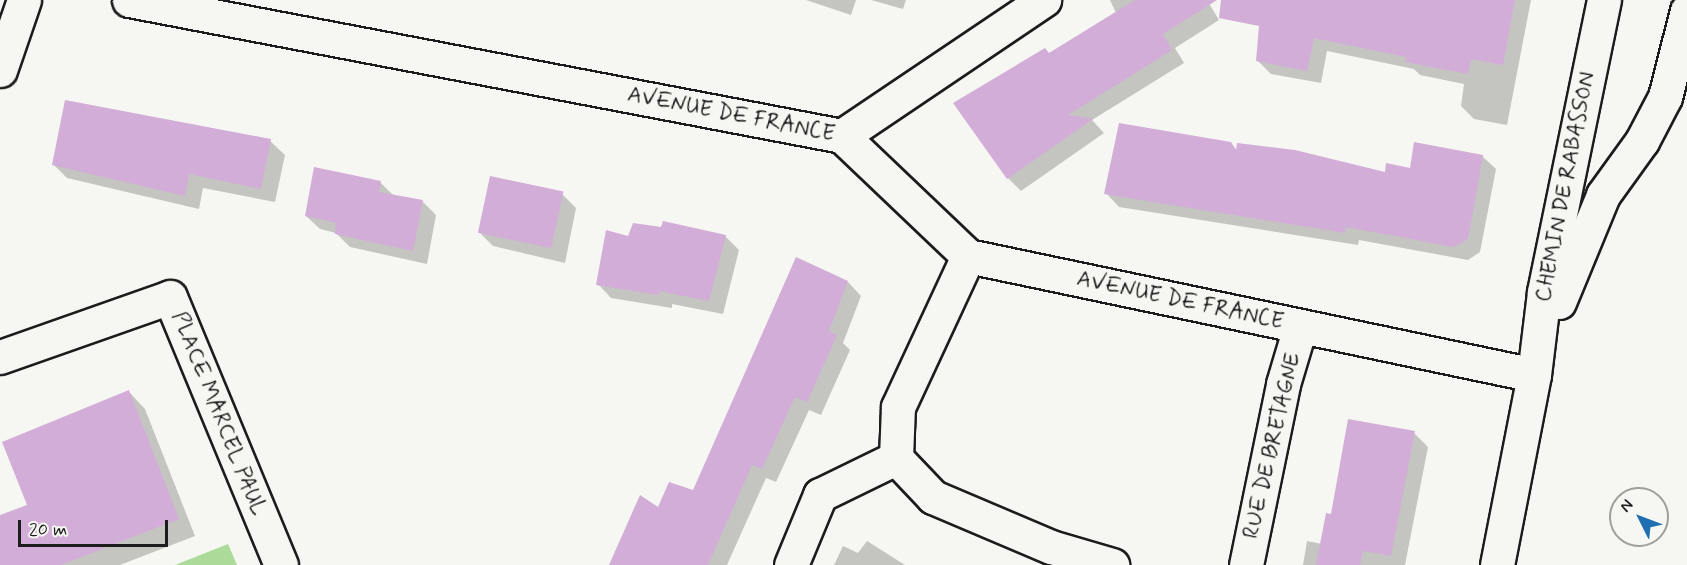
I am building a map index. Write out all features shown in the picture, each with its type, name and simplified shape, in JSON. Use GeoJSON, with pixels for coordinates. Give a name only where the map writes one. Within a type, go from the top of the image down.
{"type":"FeatureCollection","features":[{"type":"Feature","properties":{"kind":"street"},"geometry":{"type":"LineString","coordinates":[[0,70],[24,0]]}},
{"type":"Feature","properties":{"kind":"street","name":"AVENUE DE FRANCE"},"geometry":{"type":"LineString","coordinates":[[129,0],[235,10],[842,136],[968,256],[1534,375]]}},
{"type":"Feature","properties":{"kind":"street"},"geometry":{"type":"LineString","coordinates":[[842,136],[1044,0]]}},
{"type":"Feature","properties":{"kind":"street","name":"CHEMIN DE RABASSON"},"geometry":{"type":"LineString","coordinates":[[1497,565],[1534,375],[1544,292],[1604,0]]}},
{"type":"Feature","properties":{"kind":"street","name":"CHEMIN DE RABASSON"},"geometry":{"type":"LineString","coordinates":[[1534,375],[1572,266],[1603,195],[1642,141],[1665,97],[1687,10]]}},
{"type":"Feature","properties":{"kind":"street"},"geometry":{"type":"LineString","coordinates":[[968,256],[898,407],[896,458],[933,496],[1051,547],[1112,565]]}},
{"type":"Feature","properties":{"kind":"street","name":"PLACE MARCEL PAUL"},"geometry":{"type":"LineString","coordinates":[[0,357],[170,297],[281,565]]}},
{"type":"Feature","properties":{"kind":"street","name":"RUE DE BRETAGNE"},"geometry":{"type":"LineString","coordinates":[[1246,565],[1283,384],[1300,327]]}},
{"type":"Feature","properties":{"kind":"street"},"geometry":{"type":"LineString","coordinates":[[791,565],[820,495],[896,458]]}},
{"type":"Feature","properties":{"kind":"green space"},"geometry":{"type":"Polygon","coordinates":[[[228,544],[237,565],[175,565],[228,544]]]}},
{"type":"Feature","properties":{"kind":"building"},"geometry":{"type":"Polygon","coordinates":[[[1135,0],[1217,0],[1163,34],[1172,50],[1068,115],[1093,119],[1007,179],[953,103],[1045,48],[1049,53],[1135,0]]]}},
{"type":"Feature","properties":{"kind":"building"},"geometry":{"type":"Polygon","coordinates":[[[1221,0],[1515,0],[1503,65],[1471,59],[1468,74],[1405,62],[1406,57],[1314,38],[1307,71],[1256,61],[1259,26],[1219,18],[1221,0]]]}},
{"type":"Feature","properties":{"kind":"building"},"geometry":{"type":"Polygon","coordinates":[[[65,100],[271,139],[261,189],[189,174],[185,196],[52,165],[65,100]]]}},
{"type":"Feature","properties":{"kind":"building"},"geometry":{"type":"Polygon","coordinates":[[[1119,123],[1231,142],[1236,150],[1237,143],[1295,150],[1385,172],[1386,163],[1410,168],[1414,142],[1483,155],[1468,239],[1454,247],[1346,227],[1345,233],[1104,194],[1119,123]]]}},
{"type":"Feature","properties":{"kind":"building"},"geometry":{"type":"Polygon","coordinates":[[[314,167],[381,181],[379,192],[423,200],[413,251],[335,234],[336,223],[305,216],[314,167]]]}},
{"type":"Feature","properties":{"kind":"building"},"geometry":{"type":"Polygon","coordinates":[[[490,176],[563,192],[551,248],[478,233],[490,176]]]}},
{"type":"Feature","properties":{"kind":"building"},"geometry":{"type":"Polygon","coordinates":[[[663,221],[726,235],[709,301],[659,291],[659,295],[596,285],[606,230],[628,236],[633,223],[661,227],[663,221]]]}},
{"type":"Feature","properties":{"kind":"building"},"geometry":{"type":"Polygon","coordinates":[[[796,257],[848,281],[829,331],[837,335],[807,402],[795,397],[762,469],[752,465],[708,565],[609,565],[640,495],[658,507],[669,482],[693,490],[796,257]]]}},
{"type":"Feature","properties":{"kind":"building"},"geometry":{"type":"Polygon","coordinates":[[[129,390],[179,519],[61,565],[0,565],[0,515],[27,505],[2,442],[129,390]]]}},
{"type":"Feature","properties":{"kind":"building"},"geometry":{"type":"Polygon","coordinates":[[[1348,419],[1415,431],[1391,556],[1363,551],[1360,565],[1316,565],[1326,513],[1331,514],[1348,419]]]}}]}
